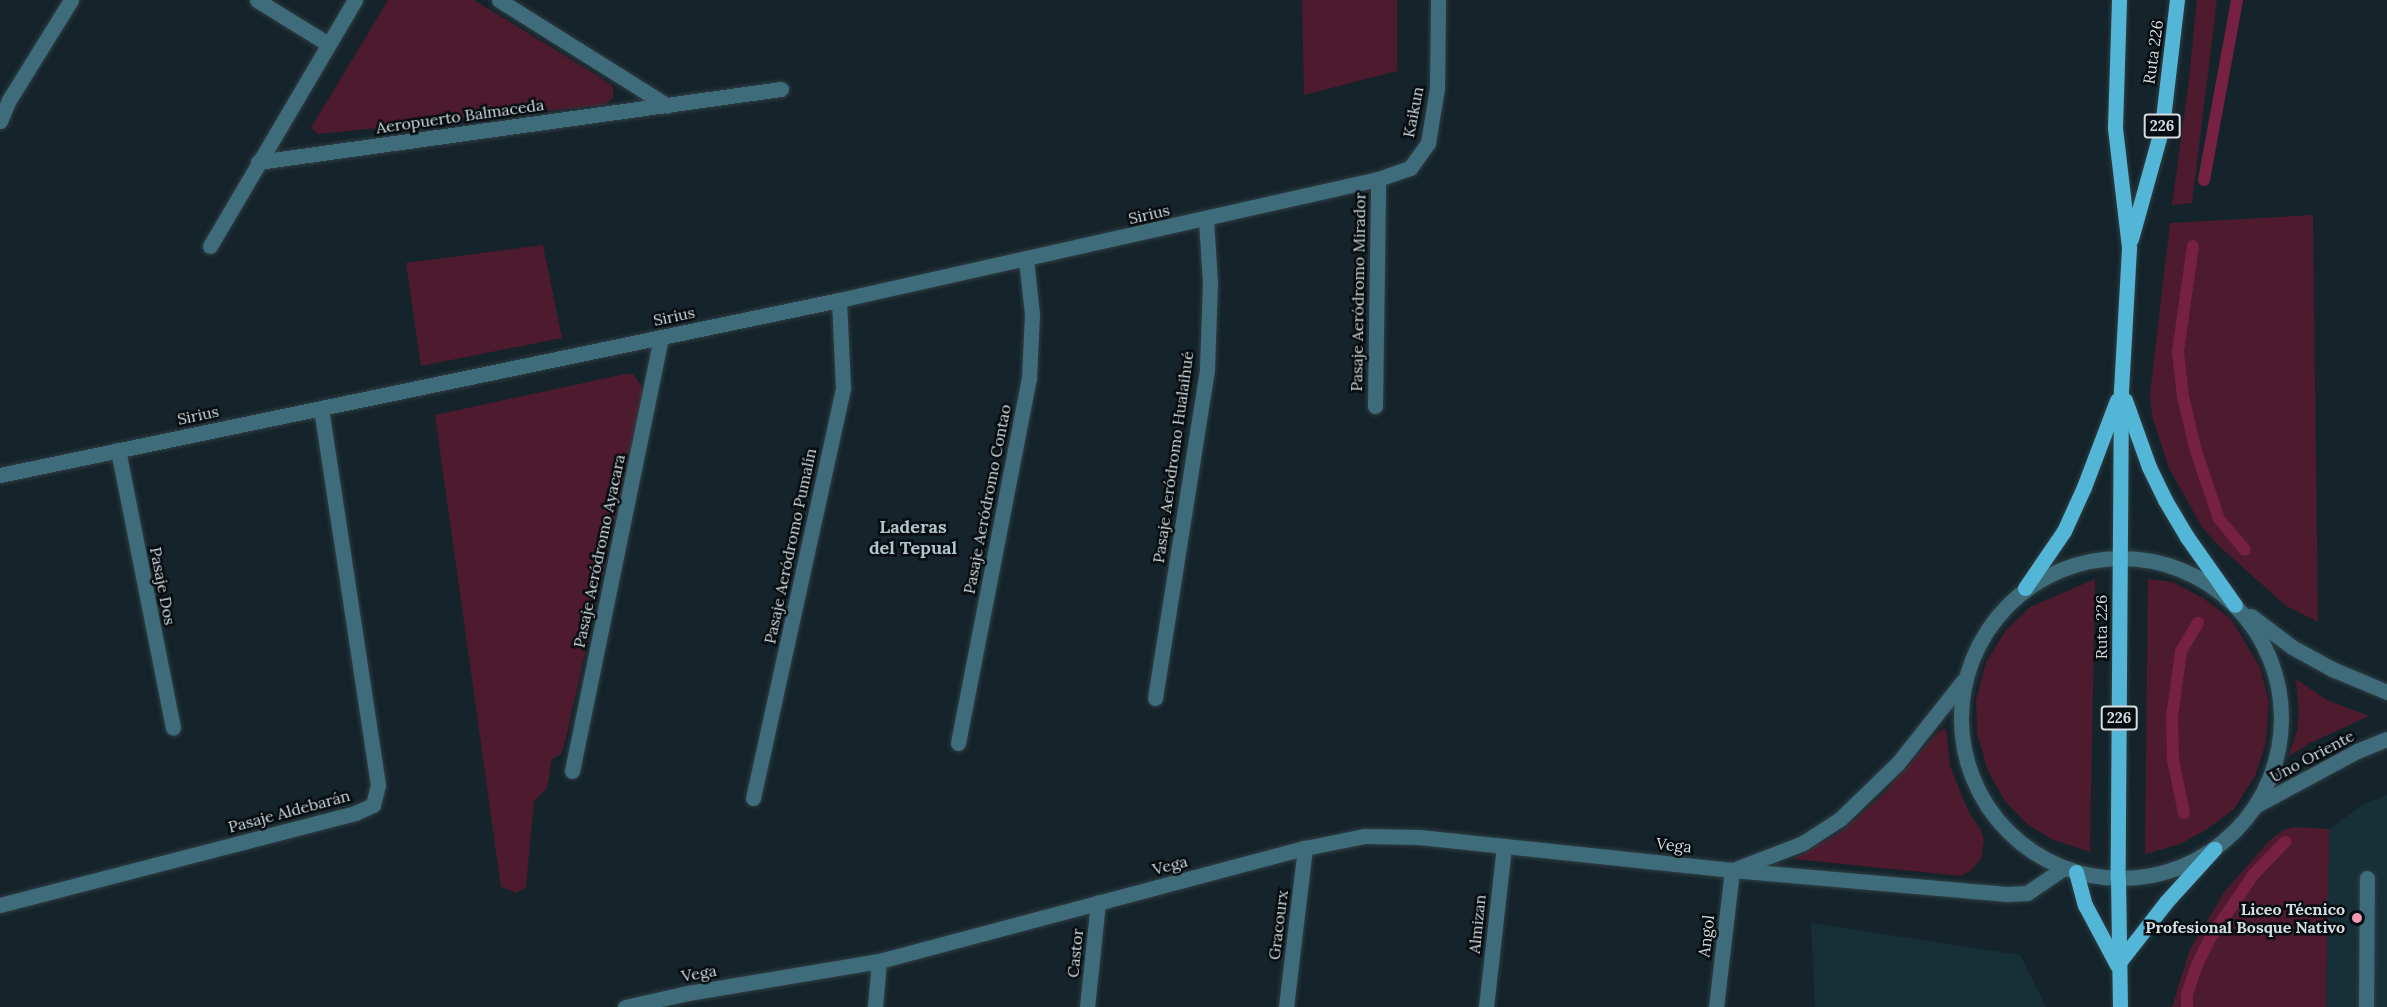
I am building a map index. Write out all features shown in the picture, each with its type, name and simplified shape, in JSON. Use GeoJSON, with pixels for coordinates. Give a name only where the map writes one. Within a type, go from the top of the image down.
{"type":"FeatureCollection","features":[{"type":"Feature","properties":{"kind":"main road","name":"Ruta 226"},"geometry":{"type":"LineString","coordinates":[[2119,0],[2115,128],[2129,248],[2121,389],[2117,965],[2120,1007]]}},
{"type":"Feature","properties":{"kind":"main road","name":"Ruta 226"},"geometry":{"type":"LineString","coordinates":[[2129,248],[2162,127],[2177,0]]}},
{"type":"Feature","properties":{"kind":"main road"},"geometry":{"type":"LineString","coordinates":[[2025,588],[2064,531],[2084,487],[2121,389]]}},
{"type":"Feature","properties":{"kind":"main road"},"geometry":{"type":"LineString","coordinates":[[2121,389],[2149,467],[2165,500],[2187,537],[2235,604]]}},
{"type":"Feature","properties":{"kind":"main road"},"geometry":{"type":"LineString","coordinates":[[2070,870],[2085,905],[2117,965],[2166,902],[2214,849]]}},
{"type":"Feature","properties":{"kind":"street"},"geometry":{"type":"LineString","coordinates":[[0,121],[9,100],[71,0]]}},
{"type":"Feature","properties":{"kind":"street"},"geometry":{"type":"LineString","coordinates":[[257,0],[328,44]]}},
{"type":"Feature","properties":{"kind":"street"},"geometry":{"type":"LineString","coordinates":[[210,246],[355,0]]}},
{"type":"Feature","properties":{"kind":"street"},"geometry":{"type":"LineString","coordinates":[[499,0],[668,106]]}},
{"type":"Feature","properties":{"kind":"street","name":"Kaikun"},"geometry":{"type":"LineString","coordinates":[[1354,185],[1410,168],[1428,143],[1437,88],[1438,0]]}},
{"type":"Feature","properties":{"kind":"street","name":"Aeropuerto Balmaceda"},"geometry":{"type":"LineString","coordinates":[[258,162],[781,89]]}},
{"type":"Feature","properties":{"kind":"street","name":"Pasaje Aeródromo Mirador"},"geometry":{"type":"LineString","coordinates":[[1375,406],[1378,179]]}},
{"type":"Feature","properties":{"kind":"street","name":"Sirius"},"geometry":{"type":"LineString","coordinates":[[0,475],[1026,260],[1354,185]]}},
{"type":"Feature","properties":{"kind":"street","name":"Pasaje Aeródromo Hualaihué"},"geometry":{"type":"LineString","coordinates":[[1155,698],[1207,369],[1209,283],[1206,219]]}},
{"type":"Feature","properties":{"kind":"street","name":"Pasaje Aeródromo Contao"},"geometry":{"type":"LineString","coordinates":[[958,743],[1029,378],[1032,314],[1026,260]]}},
{"type":"Feature","properties":{"kind":"street","name":"Pasaje Aeródromo Pumalín"},"geometry":{"type":"LineString","coordinates":[[753,798],[843,388],[839,300]]}},
{"type":"Feature","properties":{"kind":"street","name":"Pasaje Aeródromo Ayacara"},"geometry":{"type":"LineString","coordinates":[[572,771],[661,338]]}},
{"type":"Feature","properties":{"kind":"street","name":"Pasaje Aldebarán"},"geometry":{"type":"LineString","coordinates":[[0,905],[355,813],[373,805],[378,785],[321,409]]}},
{"type":"Feature","properties":{"kind":"street","name":"Pasaje Dos"},"geometry":{"type":"LineString","coordinates":[[118,450],[173,728]]}},
{"type":"Feature","properties":{"kind":"street"},"geometry":{"type":"LineString","coordinates":[[2235,604],[2258,633],[2273,666],[2281,702],[2280,738],[2272,774],[2255,806],[2237,830],[2214,849],[2184,866],[2152,876],[2118,879],[2070,870],[2023,845],[1990,812],[1969,771],[1960,725],[1965,678],[1978,644],[1998,613],[2025,588],[2070,564],[2120,557],[2162,562],[2202,578],[2302,652],[2332,669],[2387,692]]}},
{"type":"Feature","properties":{"kind":"street","name":"Vega"},"geometry":{"type":"LineString","coordinates":[[1732,870],[1803,843],[1840,819],[1898,763],[1965,678]]}},
{"type":"Feature","properties":{"kind":"street","name":"Uno Oriente"},"geometry":{"type":"LineString","coordinates":[[2255,806],[2357,751],[2387,739]]}},
{"type":"Feature","properties":{"kind":"street","name":"Vega"},"geometry":{"type":"LineString","coordinates":[[625,1007],[687,1000],[879,961],[1305,848],[1364,836],[1419,837],[1732,870],[2007,894],[2027,893],[2070,870]]}},
{"type":"Feature","properties":{"kind":"street","name":"Almizan"},"geometry":{"type":"LineString","coordinates":[[1486,1007],[1504,846]]}},
{"type":"Feature","properties":{"kind":"street","name":"Gracourx"},"geometry":{"type":"LineString","coordinates":[[1286,1007],[1305,848]]}},
{"type":"Feature","properties":{"kind":"street","name":"Angol"},"geometry":{"type":"LineString","coordinates":[[1716,1007],[1732,870]]}},
{"type":"Feature","properties":{"kind":"street"},"geometry":{"type":"LineString","coordinates":[[2366,1007],[2367,878]]}},
{"type":"Feature","properties":{"kind":"street","name":"Castor"},"geometry":{"type":"LineString","coordinates":[[1087,1007],[1098,903]]}},
{"type":"Feature","properties":{"kind":"street"},"geometry":{"type":"LineString","coordinates":[[875,1007],[879,961]]}},
{"type":"Feature","properties":{"kind":"shaded area"},"geometry":{"type":"Polygon","coordinates":[[[388,0],[474,0],[603,79],[613,87],[613,98],[604,105],[318,134],[311,128],[388,0]]]}},
{"type":"Feature","properties":{"kind":"shaded area"},"geometry":{"type":"Polygon","coordinates":[[[1302,0],[1397,0],[1397,71],[1304,95],[1302,0]]]}},
{"type":"Feature","properties":{"kind":"shaded area"},"geometry":{"type":"Polygon","coordinates":[[[2197,0],[2217,0],[2192,203],[2172,205],[2188,88],[2197,0]]]}},
{"type":"Feature","properties":{"kind":"shaded area"},"geometry":{"type":"Polygon","coordinates":[[[2313,215],[2318,622],[2285,605],[2219,546],[2202,527],[2169,468],[2152,416],[2150,394],[2170,223],[2313,215]]]}},
{"type":"Feature","properties":{"kind":"shaded area"},"geometry":{"type":"Polygon","coordinates":[[[543,245],[562,338],[421,366],[406,263],[543,245]]]}},
{"type":"Feature","properties":{"kind":"shaded area"},"geometry":{"type":"Polygon","coordinates":[[[633,374],[644,390],[566,738],[561,754],[552,759],[547,788],[534,801],[526,887],[516,893],[501,887],[435,415],[633,374]]]}},
{"type":"Feature","properties":{"kind":"shaded area"},"geometry":{"type":"Polygon","coordinates":[[[2095,579],[2090,852],[2051,839],[2026,823],[2005,801],[1988,771],[1977,733],[1976,700],[1986,662],[2006,630],[2030,607],[2095,579]]]}},
{"type":"Feature","properties":{"kind":"shaded area"},"geometry":{"type":"Polygon","coordinates":[[[2148,579],[2173,582],[2203,598],[2231,619],[2260,667],[2269,702],[2266,742],[2256,774],[2234,809],[2206,830],[2180,844],[2145,854],[2148,579]]]}},
{"type":"Feature","properties":{"kind":"shaded area"},"geometry":{"type":"Polygon","coordinates":[[[2296,679],[2327,700],[2369,716],[2310,743],[2288,757],[2297,731],[2299,712],[2296,679]]]}},
{"type":"Feature","properties":{"kind":"shaded area"},"geometry":{"type":"Polygon","coordinates":[[[1946,728],[1950,766],[1969,813],[1981,830],[1984,840],[1981,859],[1970,871],[1961,876],[1793,859],[1839,833],[1881,796],[1938,732],[1946,728]]]}},
{"type":"Feature","properties":{"kind":"shaded area","name":"Liceo Técnico Profesional Bosque Nativo"},"geometry":{"type":"Polygon","coordinates":[[[2387,795],[2387,1007],[2326,1007],[2329,829],[2364,804],[2387,795]]]}},
{"type":"Feature","properties":{"kind":"shaded area"},"geometry":{"type":"Polygon","coordinates":[[[2294,827],[2329,829],[2326,1007],[2172,1007],[2190,949],[2225,891],[2270,840],[2283,830],[2294,827]]]}},
{"type":"Feature","properties":{"kind":"shaded area"},"geometry":{"type":"Polygon","coordinates":[[[1811,923],[2020,955],[2046,1007],[1815,1007],[1811,923]]]}},
{"type":"Feature","properties":{"kind":"waterway"},"geometry":{"type":"LineString","coordinates":[[2204,180],[2237,0]]}},
{"type":"Feature","properties":{"kind":"waterway"},"geometry":{"type":"LineString","coordinates":[[2193,246],[2178,352],[2183,397],[2196,451],[2219,519],[2245,550]]}},
{"type":"Feature","properties":{"kind":"waterway"},"geometry":{"type":"LineString","coordinates":[[2184,813],[2173,760],[2172,717],[2181,651],[2198,623]]}},
{"type":"Feature","properties":{"kind":"waterway"},"geometry":{"type":"LineString","coordinates":[[2187,1007],[2187,994],[2210,938],[2254,874],[2285,842]]}},
{"type":"Feature","properties":{"kind":"place","name":"Liceo Técnico Profesional Bosque Nativo"},"geometry":{"type":"Point","coordinates":[2357,918]}},
{"type":"Feature","properties":{"kind":"district","name":"Laderas del Tepual"},"geometry":{"type":"Point","coordinates":[913,538]}}]}
